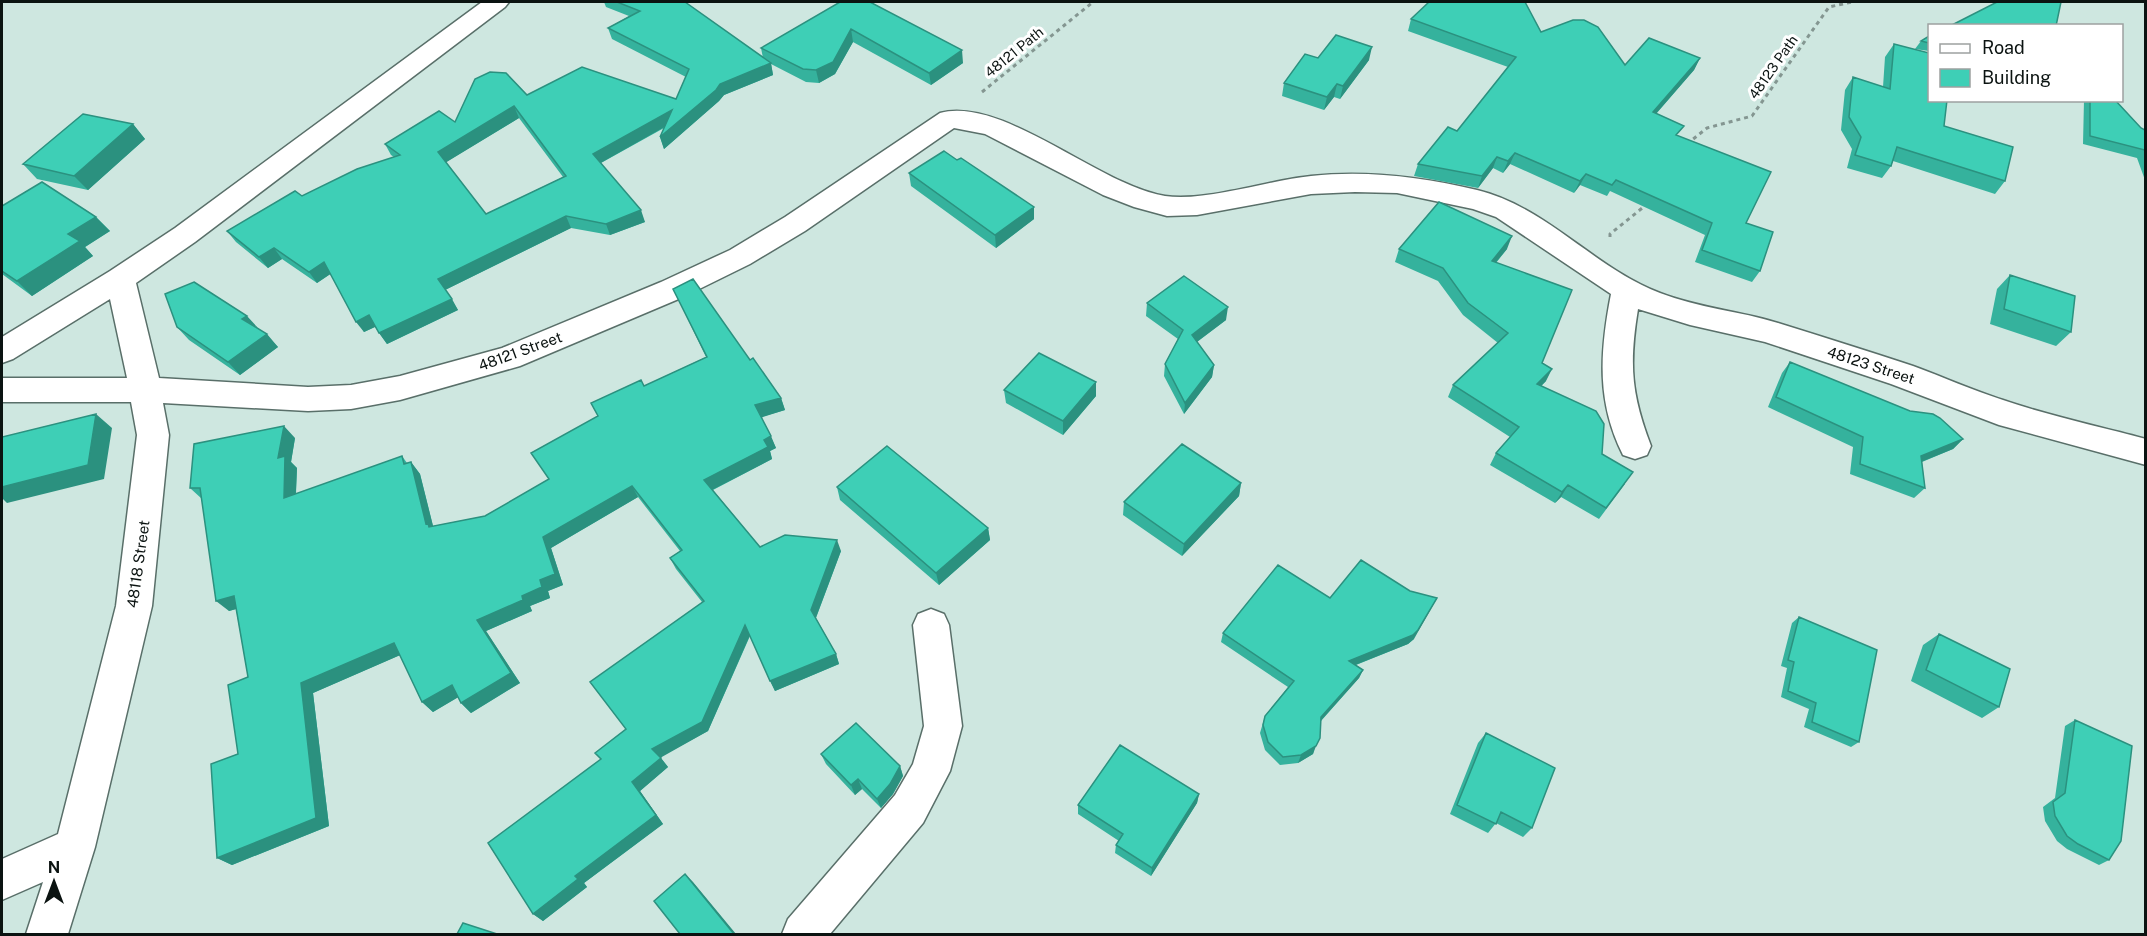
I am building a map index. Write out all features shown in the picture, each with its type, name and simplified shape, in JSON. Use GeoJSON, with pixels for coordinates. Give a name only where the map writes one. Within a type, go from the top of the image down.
{"type":"FeatureCollection","features":[{"type":"Feature","properties":{"kind":"street"},"geometry":{"type":"LineString","coordinates":[[2,351],[120,279],[185,234],[497,2]]}},
{"type":"Feature","properties":{"kind":"street","name":"48123 Street"},"geometry":{"type":"LineString","coordinates":[[949,119],[972,121],[994,128],[1113,188],[1144,201],[1167,206],[1197,205],[1311,185],[1397,184],[1442,191],[1506,210],[1627,290],[1649,301],[1690,314],[1767,331],[1902,375],[1999,412],[2145,452]]}},
{"type":"Feature","properties":{"kind":"street","name":"48121 Street"},"geometry":{"type":"LineString","coordinates":[[2,390],[147,390],[308,399],[351,397],[400,388],[509,358],[670,290],[740,257],[795,224],[949,119]]}},
{"type":"Feature","properties":{"kind":"street","name":"48118 Street"},"geometry":{"type":"LineString","coordinates":[[47,934],[75,847],[134,606],[153,435],[147,390],[120,279]]}},
{"type":"Feature","properties":{"kind":"street"},"geometry":{"type":"LineString","coordinates":[[1627,290],[1618,337],[1617,368],[1620,402],[1635,446]]}},
{"type":"Feature","properties":{"kind":"street"},"geometry":{"type":"LineString","coordinates":[[803,934],[909,808],[931,771],[943,726],[932,625]]}},
{"type":"Feature","properties":{"kind":"street"},"geometry":{"type":"LineString","coordinates":[[2,880],[75,847]]}},
{"type":"Feature","properties":{"kind":"path","name":"48121 Path"},"geometry":{"type":"LineString","coordinates":[[949,119],[1093,2]]}},
{"type":"Feature","properties":{"kind":"path","name":"48123 Path"},"geometry":{"type":"LineString","coordinates":[[1686,146],[1692,137],[1710,126],[1752,116],[1829,7],[1852,2]]}},
{"type":"Feature","properties":{"kind":"path"},"geometry":{"type":"LineString","coordinates":[[1601,273],[1610,234],[1653,199]]}},
{"type":"Feature","properties":{"kind":"building"},"geometry":{"type":"Polygon","coordinates":[[[617,2],[685,2],[771,63],[720,84],[716,90],[660,137],[672,110],[593,154],[641,210],[606,224],[566,216],[438,279],[452,299],[379,333],[369,315],[356,322],[324,262],[309,272],[274,248],[259,257],[227,231],[295,191],[302,196],[357,169],[400,155],[385,144],[439,111],[455,122],[475,79],[490,72],[506,73],[527,95],[582,67],[676,99],[689,69],[608,28],[640,11],[617,2]],[[514,106],[438,152],[486,214],[566,176],[514,106]]]}},
{"type":"Feature","properties":{"kind":"building"},"geometry":{"type":"Polygon","coordinates":[[[840,2],[870,2],[962,50],[929,73],[851,29],[833,62],[816,70],[803,69],[761,48],[840,2]]]}},
{"type":"Feature","properties":{"kind":"building"},"geometry":{"type":"Polygon","coordinates":[[[1429,2],[1525,2],[1541,32],[1573,20],[1584,20],[1598,27],[1625,65],[1649,38],[1700,58],[1653,112],[1684,126],[1676,135],[1771,172],[1746,223],[1773,232],[1760,271],[1702,250],[1712,223],[1616,180],[1612,185],[1586,174],[1580,181],[1515,153],[1508,161],[1497,157],[1482,176],[1418,164],[1448,127],[1457,131],[1516,57],[1411,19],[1429,2]]]}},
{"type":"Feature","properties":{"kind":"building"},"geometry":{"type":"Polygon","coordinates":[[[1997,2],[2061,2],[2056,24],[1954,24],[1997,2]]]}},
{"type":"Feature","properties":{"kind":"building"},"geometry":{"type":"Polygon","coordinates":[[[1336,35],[1372,47],[1343,86],[1337,84],[1327,97],[1284,83],[1305,54],[1318,58],[1336,35]]]}},
{"type":"Feature","properties":{"kind":"building"},"geometry":{"type":"Polygon","coordinates":[[[1894,44],[1928,53],[1928,102],[1947,102],[1944,126],[2013,147],[2005,181],[1897,147],[1891,166],[1855,155],[1861,137],[1849,117],[1853,77],[1890,89],[1894,44]]]}},
{"type":"Feature","properties":{"kind":"building"},"geometry":{"type":"Polygon","coordinates":[[[2090,102],[2117,102],[2145,130],[2145,150],[2090,136],[2090,102]]]}},
{"type":"Feature","properties":{"kind":"building"},"geometry":{"type":"Polygon","coordinates":[[[83,114],[133,124],[74,176],[23,164],[83,114]]]}},
{"type":"Feature","properties":{"kind":"building"},"geometry":{"type":"Polygon","coordinates":[[[944,151],[957,160],[961,158],[1034,207],[995,235],[909,173],[944,151]]]}},
{"type":"Feature","properties":{"kind":"building"},"geometry":{"type":"Polygon","coordinates":[[[42,182],[96,217],[68,234],[80,241],[17,281],[2,271],[2,206],[42,182]]]}},
{"type":"Feature","properties":{"kind":"building"},"geometry":{"type":"Polygon","coordinates":[[[1439,202],[1512,236],[1492,261],[1572,290],[1542,363],[1552,369],[1537,384],[1596,411],[1604,424],[1602,454],[1633,472],[1606,508],[1568,485],[1562,492],[1496,453],[1519,427],[1453,385],[1508,333],[1468,303],[1443,268],[1399,249],[1439,202]]]}},
{"type":"Feature","properties":{"kind":"building"},"geometry":{"type":"Polygon","coordinates":[[[2010,275],[2075,296],[2071,332],[2004,309],[2010,275]]]}},
{"type":"Feature","properties":{"kind":"building"},"geometry":{"type":"Polygon","coordinates":[[[1184,276],[1228,307],[1192,335],[1214,365],[1185,403],[1165,364],[1183,330],[1147,303],[1184,276]]]}},
{"type":"Feature","properties":{"kind":"building"},"geometry":{"type":"Polygon","coordinates":[[[693,279],[750,360],[753,358],[781,398],[755,405],[771,436],[764,440],[768,447],[704,480],[760,547],[785,535],[837,540],[811,610],[836,654],[770,681],[745,625],[702,722],[652,749],[661,758],[632,782],[656,815],[575,876],[578,879],[533,914],[488,843],[601,759],[595,753],[626,729],[590,682],[704,601],[670,558],[682,550],[632,486],[543,537],[555,574],[540,580],[542,587],[522,596],[523,600],[477,620],[511,673],[461,703],[452,685],[422,702],[394,643],[301,683],[316,818],[217,858],[211,764],[238,754],[228,685],[248,677],[234,596],[216,601],[200,488],[190,488],[194,444],[284,426],[278,458],[285,456],[284,498],[402,456],[404,464],[411,462],[426,524],[428,523],[429,527],[485,516],[549,479],[531,453],[598,416],[591,403],[641,380],[644,386],[707,357],[673,289],[693,279]]]}},
{"type":"Feature","properties":{"kind":"building"},"geometry":{"type":"Polygon","coordinates":[[[194,282],[247,316],[242,319],[267,334],[228,362],[177,327],[165,294],[194,282]]]}},
{"type":"Feature","properties":{"kind":"building"},"geometry":{"type":"Polygon","coordinates":[[[1039,353],[1096,382],[1063,421],[1004,390],[1039,353]]]}},
{"type":"Feature","properties":{"kind":"building"},"geometry":{"type":"Polygon","coordinates":[[[1790,362],[1910,411],[1933,414],[1963,439],[1921,456],[1925,488],[1860,464],[1863,437],[1776,397],[1790,362]]]}},
{"type":"Feature","properties":{"kind":"building"},"geometry":{"type":"Polygon","coordinates":[[[96,414],[88,465],[2,487],[2,437],[96,414]]]}},
{"type":"Feature","properties":{"kind":"building"},"geometry":{"type":"Polygon","coordinates":[[[1182,444],[1241,483],[1184,544],[1124,502],[1182,444]]]}},
{"type":"Feature","properties":{"kind":"building"},"geometry":{"type":"Polygon","coordinates":[[[887,446],[988,528],[936,573],[837,487],[887,446]]]}},
{"type":"Feature","properties":{"kind":"building"},"geometry":{"type":"Polygon","coordinates":[[[1361,560],[1410,591],[1437,598],[1413,635],[1349,661],[1363,670],[1321,717],[1320,738],[1316,746],[1301,755],[1283,757],[1268,742],[1263,725],[1265,716],[1294,681],[1223,633],[1278,565],[1330,598],[1361,560]]]}},
{"type":"Feature","properties":{"kind":"building"},"geometry":{"type":"Polygon","coordinates":[[[1799,617],[1877,650],[1859,742],[1812,722],[1816,703],[1788,691],[1794,662],[1788,660],[1799,617]]]}},
{"type":"Feature","properties":{"kind":"building"},"geometry":{"type":"Polygon","coordinates":[[[1939,634],[2010,669],[1999,707],[1926,670],[1939,634]]]}},
{"type":"Feature","properties":{"kind":"building"},"geometry":{"type":"Polygon","coordinates":[[[2075,720],[2132,746],[2121,841],[2109,860],[2067,836],[2055,816],[2053,802],[2065,793],[2075,720]]]}},
{"type":"Feature","properties":{"kind":"building"},"geometry":{"type":"Polygon","coordinates":[[[856,723],[900,766],[890,784],[877,799],[858,779],[851,785],[821,754],[856,723]]]}},
{"type":"Feature","properties":{"kind":"building"},"geometry":{"type":"Polygon","coordinates":[[[1486,733],[1555,768],[1532,828],[1501,812],[1496,824],[1457,805],[1486,733]]]}},
{"type":"Feature","properties":{"kind":"building"},"geometry":{"type":"Polygon","coordinates":[[[1120,745],[1199,794],[1152,868],[1116,845],[1123,834],[1078,805],[1120,745]]]}},
{"type":"Feature","properties":{"kind":"building"},"geometry":{"type":"Polygon","coordinates":[[[685,874],[734,934],[680,934],[654,901],[685,874]]]}},
{"type":"Feature","properties":{"kind":"building"},"geometry":{"type":"Polygon","coordinates":[[[463,923],[497,934],[457,934],[463,923]]]}}]}
